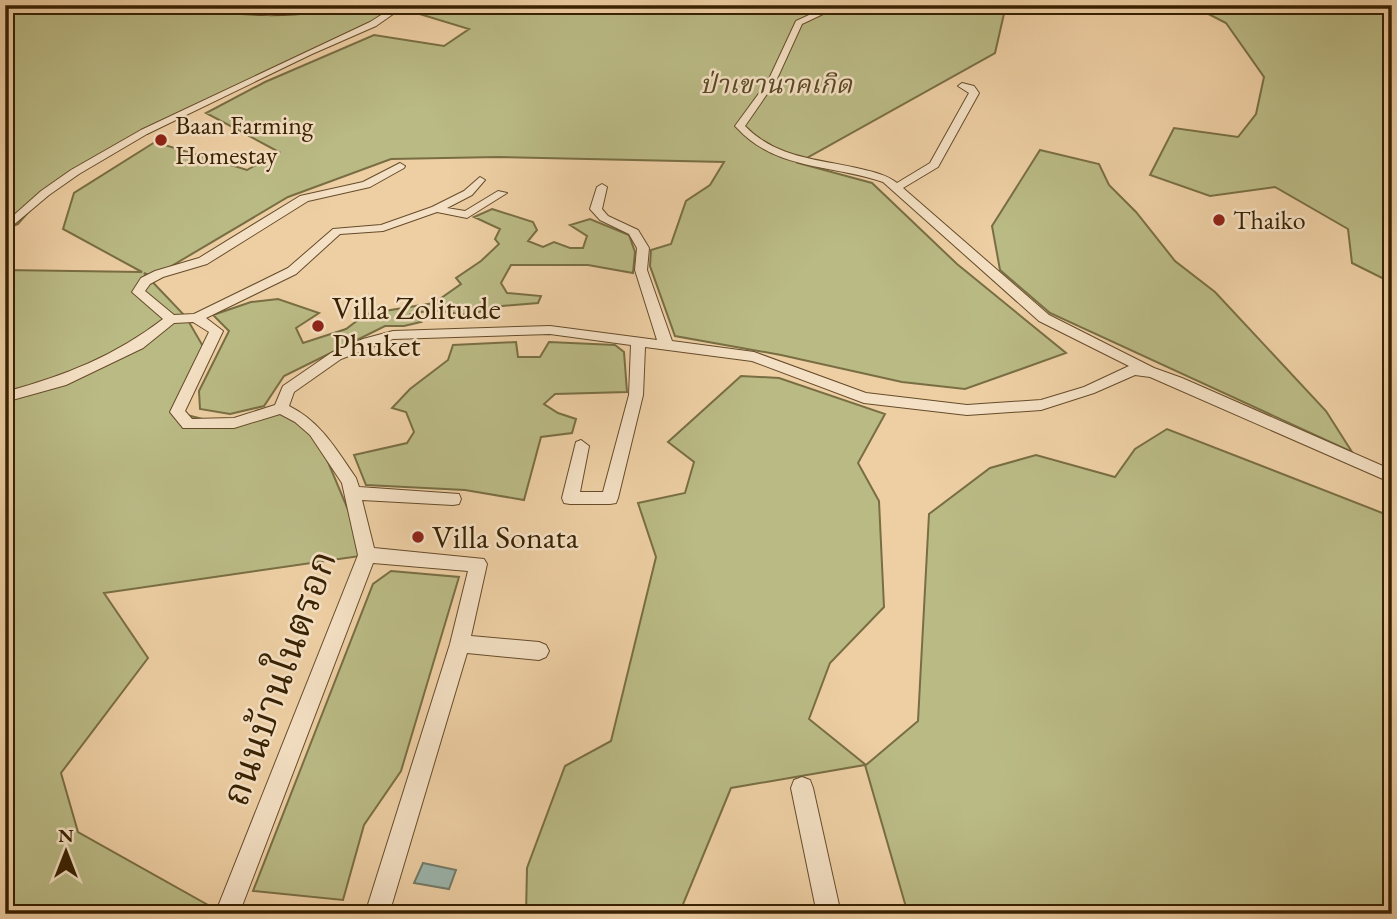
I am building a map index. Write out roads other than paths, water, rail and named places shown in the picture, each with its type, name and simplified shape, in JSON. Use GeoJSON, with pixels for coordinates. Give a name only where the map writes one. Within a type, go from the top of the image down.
{"type":"FeatureCollection","features":[{"type":"Feature","properties":{"kind":"street"},"geometry":{"type":"LineString","coordinates":[[200,5],[231,11],[292,14],[337,5]]}},
{"type":"Feature","properties":{"kind":"street"},"geometry":{"type":"LineString","coordinates":[[5,229],[45,193],[75,172],[144,132],[373,24],[402,5]]}},
{"type":"Feature","properties":{"kind":"street"},"geometry":{"type":"LineString","coordinates":[[838,5],[799,23],[772,81],[740,125],[759,146],[789,158],[865,170],[887,180],[1044,318],[1153,372],[1392,477]]}},
{"type":"Feature","properties":{"kind":"street"},"geometry":{"type":"LineString","coordinates":[[896,188],[934,165],[974,93],[962,86]]}},
{"type":"Feature","properties":{"kind":"street"},"geometry":{"type":"LineString","coordinates":[[172,319],[138,292],[145,281],[203,261],[304,198],[366,185],[400,166]]}},
{"type":"Feature","properties":{"kind":"street"},"geometry":{"type":"LineString","coordinates":[[5,397],[61,383],[138,345],[172,319],[196,318],[292,271],[337,231],[383,228],[436,209],[468,193],[480,180]]}},
{"type":"Feature","properties":{"kind":"street"},"geometry":{"type":"LineString","coordinates":[[602,187],[596,209],[604,218],[634,232],[643,248],[641,270],[666,345]]}},
{"type":"Feature","properties":{"kind":"street"},"geometry":{"type":"LineString","coordinates":[[436,209],[467,215],[502,193]]}},
{"type":"Feature","properties":{"kind":"street"},"geometry":{"type":"LineString","coordinates":[[196,318],[216,331],[177,412],[188,424],[234,423],[281,408],[288,389],[336,356],[393,335],[439,331],[550,330],[754,357],[864,398],[967,410],[1041,405],[1089,390],[1133,370],[1153,372]]}},
{"type":"Feature","properties":{"kind":"street"},"geometry":{"type":"LineString","coordinates":[[581,446],[570,498],[610,498],[636,395],[638,342]]}},
{"type":"Feature","properties":{"kind":"street","name":"ถนนบ้านในตรอก"},"geometry":{"type":"LineString","coordinates":[[227,914],[367,555],[350,482],[315,431],[300,418],[281,408]]}},
{"type":"Feature","properties":{"kind":"street"},"geometry":{"type":"LineString","coordinates":[[353,493],[453,499]]}},
{"type":"Feature","properties":{"kind":"street"},"geometry":{"type":"LineString","coordinates":[[367,555],[478,564],[460,644],[377,914]]}},
{"type":"Feature","properties":{"kind":"street"},"geometry":{"type":"LineString","coordinates":[[460,644],[539,651]]}},
{"type":"Feature","properties":{"kind":"street"},"geometry":{"type":"LineString","coordinates":[[802,788],[829,914]]}},
{"type":"Feature","properties":{"kind":"water"},"geometry":{"type":"Polygon","coordinates":[[[423,863],[456,870],[449,889],[414,883],[423,863]]]}},
{"type":"Feature","properties":{"kind":"place","name":"Baan Farming Homestay"},"geometry":{"type":"Point","coordinates":[161,140]}},
{"type":"Feature","properties":{"kind":"place","name":"Thaiko"},"geometry":{"type":"Point","coordinates":[1219,220]}},
{"type":"Feature","properties":{"kind":"place","name":"Villa Zolitude Phuket"},"geometry":{"type":"Point","coordinates":[318,326]}},
{"type":"Feature","properties":{"kind":"place","name":"Villa Sonata"},"geometry":{"type":"Point","coordinates":[418,537]}},
{"type":"Feature","properties":{"kind":"park label","name":"ป่าเขานาคเกิด"},"geometry":{"type":"Point","coordinates":[776,84]}}]}
